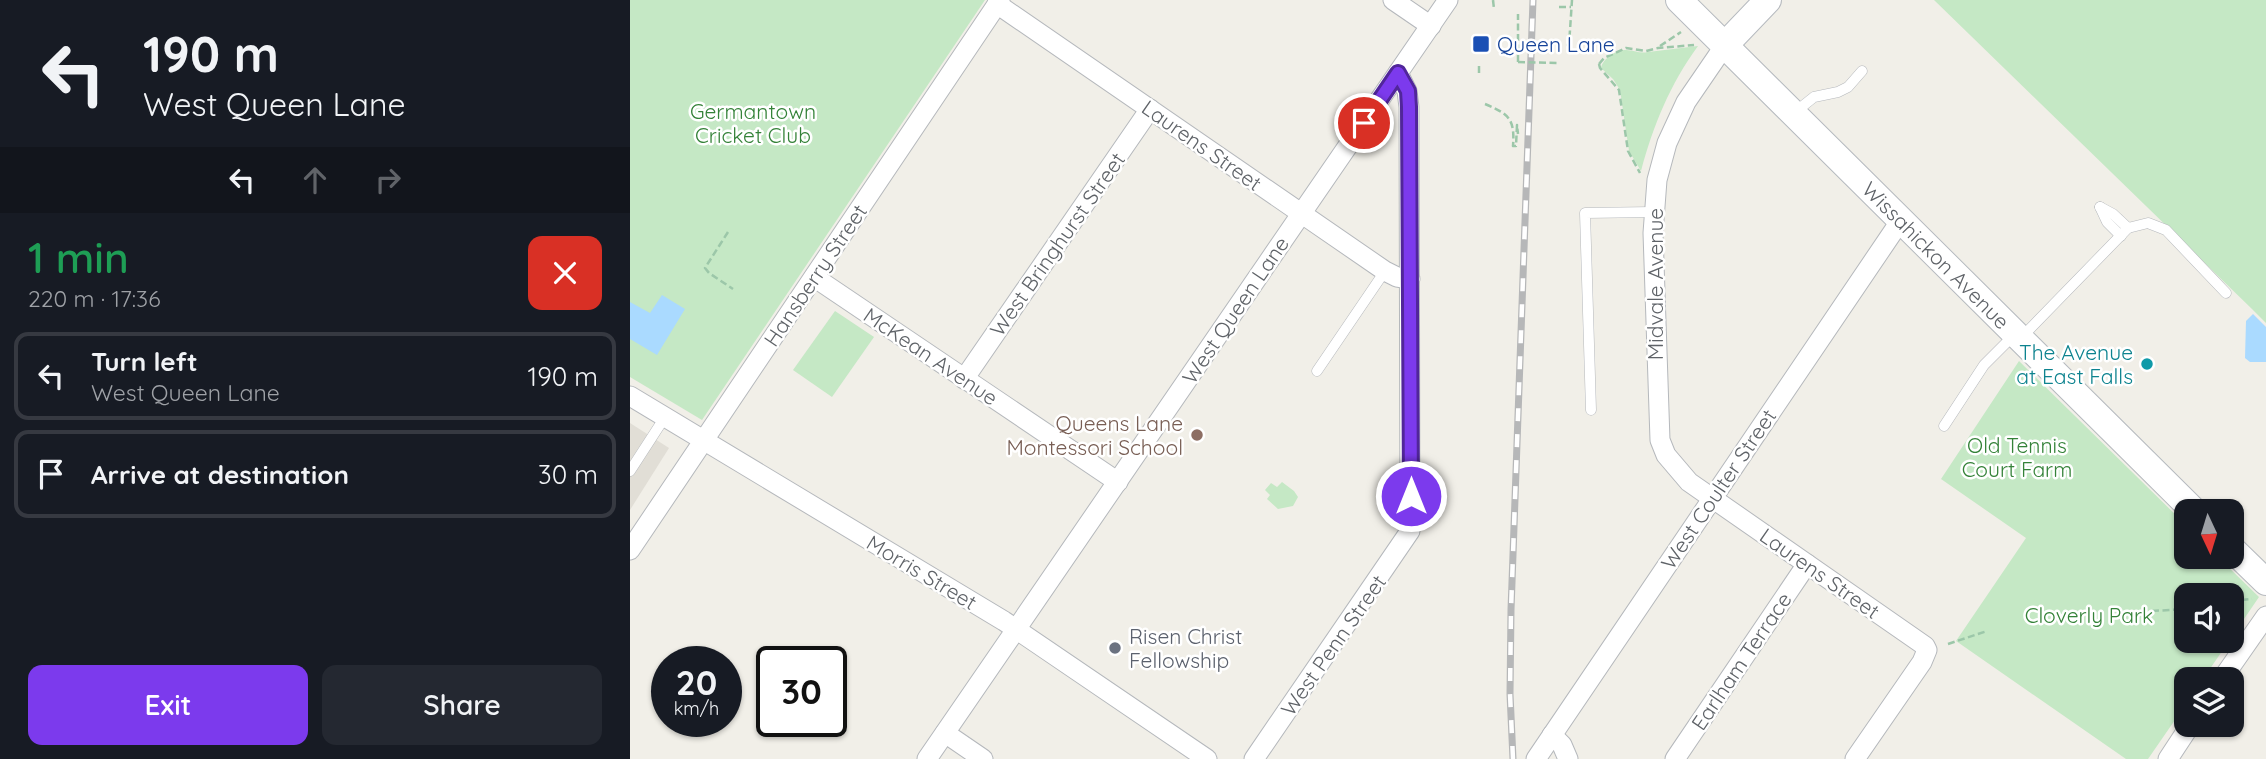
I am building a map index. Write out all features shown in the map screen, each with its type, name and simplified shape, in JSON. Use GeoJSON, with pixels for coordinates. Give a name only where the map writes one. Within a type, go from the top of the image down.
{"type":"FeatureCollection","features":[{"type":"Feature","properties":{"kind":"street"},"geometry":{"type":"LineString","coordinates":[[1393,0],[1431,26]]}},
{"type":"Feature","properties":{"kind":"street","name":"West Queen Lane"},"geometry":{"type":"LineString","coordinates":[[927,759],[1448,0]]}},
{"type":"Feature","properties":{"kind":"street","name":"Wissahickon Avenue"},"geometry":{"type":"LineString","coordinates":[[1679,0],[1713,45],[1794,113],[2182,499]]}},
{"type":"Feature","properties":{"kind":"street","name":"Midvale Avenue"},"geometry":{"type":"LineString","coordinates":[[1712,498],[1676,470],[1660,440],[1653,212],[1661,163],[1675,124],[1698,82],[1713,45],[1768,0]]}},
{"type":"Feature","properties":{"kind":"street","name":"Laurens Street"},"geometry":{"type":"LineString","coordinates":[[999,2],[1385,271],[1410,279]]}},
{"type":"Feature","properties":{"kind":"street","name":"Hansberry Street"},"geometry":{"type":"LineString","coordinates":[[630,550],[999,2]]}},
{"type":"Feature","properties":{"kind":"street"},"geometry":{"type":"LineString","coordinates":[[1398,73],[1408,91],[1409,107],[1410,279]]}},
{"type":"Feature","properties":{"kind":"street","name":"West Bringhurst Street"},"geometry":{"type":"LineString","coordinates":[[964,379],[1150,109]]}},
{"type":"Feature","properties":{"kind":"street","name":"West Coulter Street"},"geometry":{"type":"LineString","coordinates":[[1536,759],[1901,220]]}},
{"type":"Feature","properties":{"kind":"street","name":"McKean Avenue"},"geometry":{"type":"LineString","coordinates":[[814,278],[1118,482]]}},
{"type":"Feature","properties":{"kind":"street","name":"West Penn Street"},"geometry":{"type":"LineString","coordinates":[[1254,759],[1410,531],[1410,279]]}},
{"type":"Feature","properties":{"kind":"street","name":"Morris Street"},"geometry":{"type":"LineString","coordinates":[[630,396],[1016,629],[1207,759]]}},
{"type":"Feature","properties":{"kind":"street","name":"Laurens Street"},"geometry":{"type":"LineString","coordinates":[[1712,498],[1914,637],[1927,650],[1922,662],[1856,759]]}},
{"type":"Feature","properties":{"kind":"street","name":"Earlham Terrace"},"geometry":{"type":"LineString","coordinates":[[1675,759],[1807,564]]}},
{"type":"Feature","properties":{"kind":"street"},"geometry":{"type":"LineString","coordinates":[[2228,667],[2264,598],[2244,568]]}},
{"type":"Feature","properties":{"kind":"street"},"geometry":{"type":"LineString","coordinates":[[945,733],[984,759]]}},
{"type":"Feature","properties":{"kind":"street"},"geometry":{"type":"LineString","coordinates":[[1552,735],[1562,745],[1568,759]]}},
{"type":"Feature","properties":{"kind":"street"},"geometry":{"type":"LineString","coordinates":[[2172,757],[2184,737]]}},
{"type":"Feature","properties":{"kind":"lane"},"geometry":{"type":"LineString","coordinates":[[1794,113],[1814,97],[1848,87],[1861,71]]}},
{"type":"Feature","properties":{"kind":"lane"},"geometry":{"type":"LineString","coordinates":[[1591,410],[1586,213],[1653,212]]}},
{"type":"Feature","properties":{"kind":"lane"},"geometry":{"type":"LineString","coordinates":[[1944,426],[1984,365],[2125,232],[2148,223],[2166,230],[2226,293]]}},
{"type":"Feature","properties":{"kind":"lane"},"geometry":{"type":"LineString","coordinates":[[1317,370],[1385,271]]}},
{"type":"Feature","properties":{"kind":"lane"},"geometry":{"type":"LineString","coordinates":[[630,471],[665,417]]}},
{"type":"Feature","properties":{"kind":"path"},"geometry":{"type":"LineString","coordinates":[[1493,0],[1494,9]]}},
{"type":"Feature","properties":{"kind":"path"},"geometry":{"type":"LineString","coordinates":[[1566,45],[1569,45],[1572,0]]}},
{"type":"Feature","properties":{"kind":"path"},"geometry":{"type":"LineString","coordinates":[[1559,7],[1572,7]]}},
{"type":"Feature","properties":{"kind":"path"},"geometry":{"type":"LineString","coordinates":[[1518,14],[1518,62],[1560,63]]}},
{"type":"Feature","properties":{"kind":"path"},"geometry":{"type":"LineString","coordinates":[[1658,48],[1675,37],[1684,27]]}},
{"type":"Feature","properties":{"kind":"path"},"geometry":{"type":"LineString","coordinates":[[1642,175],[1628,151],[1619,90],[1598,64],[1604,58],[1626,48],[1646,51],[1713,45]]}},
{"type":"Feature","properties":{"kind":"path"},"geometry":{"type":"LineString","coordinates":[[1479,66],[1479,74]]}},
{"type":"Feature","properties":{"kind":"path"},"geometry":{"type":"LineString","coordinates":[[1485,104],[1506,113],[1514,129],[1513,146],[1516,146],[1517,125],[1518,134]]}},
{"type":"Feature","properties":{"kind":"path"},"geometry":{"type":"LineString","coordinates":[[728,232],[705,266],[707,272],[733,289]]}},
{"type":"Feature","properties":{"kind":"path"},"geometry":{"type":"LineString","coordinates":[[2244,600],[2264,598]]}},
{"type":"Feature","properties":{"kind":"path"},"geometry":{"type":"LineString","coordinates":[[2152,611],[2174,610]]}},
{"type":"Feature","properties":{"kind":"path"},"geometry":{"type":"LineString","coordinates":[[1948,645],[1987,631]]}},
{"type":"Feature","properties":{"kind":"shaded area"},"geometry":{"type":"Polygon","coordinates":[[[630,423],[669,448],[630,510],[630,423]]]}},
{"type":"Feature","properties":{"kind":"green space","name":"Germantown Cricket Club"},"geometry":{"type":"Polygon","coordinates":[[[630,0],[985,0],[702,420],[630,377],[630,0]]]}},
{"type":"Feature","properties":{"kind":"green space"},"geometry":{"type":"Polygon","coordinates":[[[1934,0],[2266,0],[2266,323],[2252,309],[1934,0]]]}},
{"type":"Feature","properties":{"kind":"green space"},"geometry":{"type":"Polygon","coordinates":[[[1698,46],[1679,75],[1664,106],[1641,171],[1629,151],[1620,90],[1601,68],[1602,64],[1611,55],[1622,50],[1645,52],[1698,46]]]}},
{"type":"Feature","properties":{"kind":"green space"},"geometry":{"type":"Polygon","coordinates":[[[835,311],[874,337],[832,397],[793,370],[835,311]]]}},
{"type":"Feature","properties":{"kind":"green space","name":"Cloverly Park"},"geometry":{"type":"Polygon","coordinates":[[[2019,361],[2174,513],[2174,569],[2230,569],[2259,597],[2244,619],[2244,583],[2174,583],[2174,653],[2221,653],[2211,667],[2174,667],[2174,721],[2148,759],[2126,759],[1956,641],[2026,538],[1941,479],[2019,361]]]}},
{"type":"Feature","properties":{"kind":"green space"},"geometry":{"type":"Polygon","coordinates":[[[1282,482],[1298,497],[1293,506],[1278,509],[1267,499],[1270,495],[1265,490],[1271,483],[1277,487],[1282,482]]]}},
{"type":"Feature","properties":{"kind":"water"},"geometry":{"type":"Polygon","coordinates":[[[662,295],[685,309],[657,355],[630,339],[630,302],[650,313],[662,295]]]}},
{"type":"Feature","properties":{"kind":"water"},"geometry":{"type":"Polygon","coordinates":[[[2253,314],[2266,327],[2266,362],[2250,362],[2245,358],[2246,321],[2253,314]]]}},
{"type":"Feature","properties":{"kind":"railway"},"geometry":{"type":"LineString","coordinates":[[1513,759],[1510,694],[1511,610],[1533,0]]}},
{"type":"Feature","properties":{"kind":"place","name":"Queen Lane"},"geometry":{"type":"Point","coordinates":[1481,44]}},
{"type":"Feature","properties":{"kind":"place","name":"The Avenue at East Falls"},"geometry":{"type":"Point","coordinates":[2147,364]}},
{"type":"Feature","properties":{"kind":"place","name":"Queens Lane Montessori School"},"geometry":{"type":"Point","coordinates":[1197,435]}},
{"type":"Feature","properties":{"kind":"place","name":"Risen Christ Fellowship"},"geometry":{"type":"Point","coordinates":[1115,648]}},
{"type":"Feature","properties":{"kind":"route"},"geometry":{"type":"LineString","coordinates":[[1364,123],[1398,73],[1408,91],[1409,107],[1411,496]]}},
{"type":"Feature","properties":{"kind":"park label","name":"Old Tennis Court Farm"},"geometry":{"type":"Point","coordinates":[2017,457]}}]}
